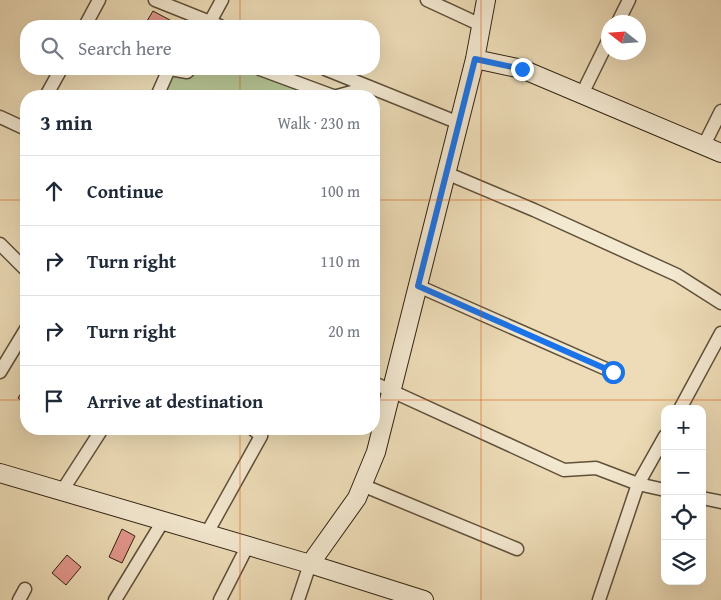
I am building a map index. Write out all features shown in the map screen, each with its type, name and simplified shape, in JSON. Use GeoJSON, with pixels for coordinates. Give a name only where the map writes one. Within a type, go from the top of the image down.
{"type":"FeatureCollection","features":[{"type":"Feature","properties":{"kind":"street"},"geometry":{"type":"LineString","coordinates":[[88,20],[99,0]]}},
{"type":"Feature","properties":{"kind":"street"},"geometry":{"type":"LineString","coordinates":[[156,0],[202,20]]}},
{"type":"Feature","properties":{"kind":"street"},"geometry":{"type":"LineString","coordinates":[[215,20],[222,0]]}},
{"type":"Feature","properties":{"kind":"street"},"geometry":{"type":"LineString","coordinates":[[427,0],[481,25]]}},
{"type":"Feature","properties":{"kind":"street"},"geometry":{"type":"LineString","coordinates":[[298,600],[310,564],[356,498],[376,452],[475,59],[486,0]]}},
{"type":"Feature","properties":{"kind":"street"},"geometry":{"type":"LineString","coordinates":[[622,15],[629,0]]}},
{"type":"Feature","properties":{"kind":"street"},"geometry":{"type":"LineString","coordinates":[[582,94],[601,55]]}},
{"type":"Feature","properties":{"kind":"street"},"geometry":{"type":"LineString","coordinates":[[475,59],[522,69],[721,153]]}},
{"type":"Feature","properties":{"kind":"street"},"geometry":{"type":"LineString","coordinates":[[49,90],[58,75]]}},
{"type":"Feature","properties":{"kind":"street"},"geometry":{"type":"LineString","coordinates":[[160,90],[167,75]]}},
{"type":"Feature","properties":{"kind":"street"},"geometry":{"type":"LineString","coordinates":[[276,75],[317,90]]}},
{"type":"Feature","properties":{"kind":"street"},"geometry":{"type":"LineString","coordinates":[[335,75],[364,90]]}},
{"type":"Feature","properties":{"kind":"street"},"geometry":{"type":"LineString","coordinates":[[380,96],[459,124]]}},
{"type":"Feature","properties":{"kind":"street"},"geometry":{"type":"LineString","coordinates":[[704,146],[721,111]]}},
{"type":"Feature","properties":{"kind":"street"},"geometry":{"type":"LineString","coordinates":[[0,117],[20,125]]}},
{"type":"Feature","properties":{"kind":"street"},"geometry":{"type":"LineString","coordinates":[[446,173],[534,210],[676,275],[721,303]]}},
{"type":"Feature","properties":{"kind":"street"},"geometry":{"type":"LineString","coordinates":[[0,244],[20,264]]}},
{"type":"Feature","properties":{"kind":"street"},"geometry":{"type":"LineString","coordinates":[[418,286],[613,372]]}},
{"type":"Feature","properties":{"kind":"street"},"geometry":{"type":"LineString","coordinates":[[682,405],[721,334]]}},
{"type":"Feature","properties":{"kind":"street"},"geometry":{"type":"LineString","coordinates":[[0,372],[20,339]]}},
{"type":"Feature","properties":{"kind":"street"},"geometry":{"type":"LineString","coordinates":[[380,386],[564,470],[596,468],[638,484],[661,489]]}},
{"type":"Feature","properties":{"kind":"street"},"geometry":{"type":"LineString","coordinates":[[62,491],[98,435]]}},
{"type":"Feature","properties":{"kind":"street"},"geometry":{"type":"LineString","coordinates":[[207,533],[257,435]]}},
{"type":"Feature","properties":{"kind":"street"},"geometry":{"type":"LineString","coordinates":[[599,600],[638,484],[661,443]]}},
{"type":"Feature","properties":{"kind":"street"},"geometry":{"type":"LineString","coordinates":[[0,473],[248,545],[424,600]]}},
{"type":"Feature","properties":{"kind":"street"},"geometry":{"type":"LineString","coordinates":[[362,485],[518,549]]}},
{"type":"Feature","properties":{"kind":"street"},"geometry":{"type":"LineString","coordinates":[[706,499],[721,502]]}},
{"type":"Feature","properties":{"kind":"street"},"geometry":{"type":"LineString","coordinates":[[114,600],[163,521]]}},
{"type":"Feature","properties":{"kind":"street"},"geometry":{"type":"LineString","coordinates":[[220,600],[248,545]]}},
{"type":"Feature","properties":{"kind":"green space"},"geometry":{"type":"Polygon","coordinates":[[[161,75],[291,75],[333,90],[153,90],[161,75]]]}},
{"type":"Feature","properties":{"kind":"building"},"geometry":{"type":"Polygon","coordinates":[[[153,11],[170,20],[148,20],[153,11]]]}},
{"type":"Feature","properties":{"kind":"building"},"geometry":{"type":"Polygon","coordinates":[[[122,529],[135,536],[122,563],[109,557],[122,529]]]}},
{"type":"Feature","properties":{"kind":"building"},"geometry":{"type":"Polygon","coordinates":[[[67,555],[81,567],[66,585],[52,573],[67,555]]]}},
{"type":"Feature","properties":{"kind":"route"},"geometry":{"type":"LineString","coordinates":[[522,69],[475,59],[418,286],[613,372]]}}]}
